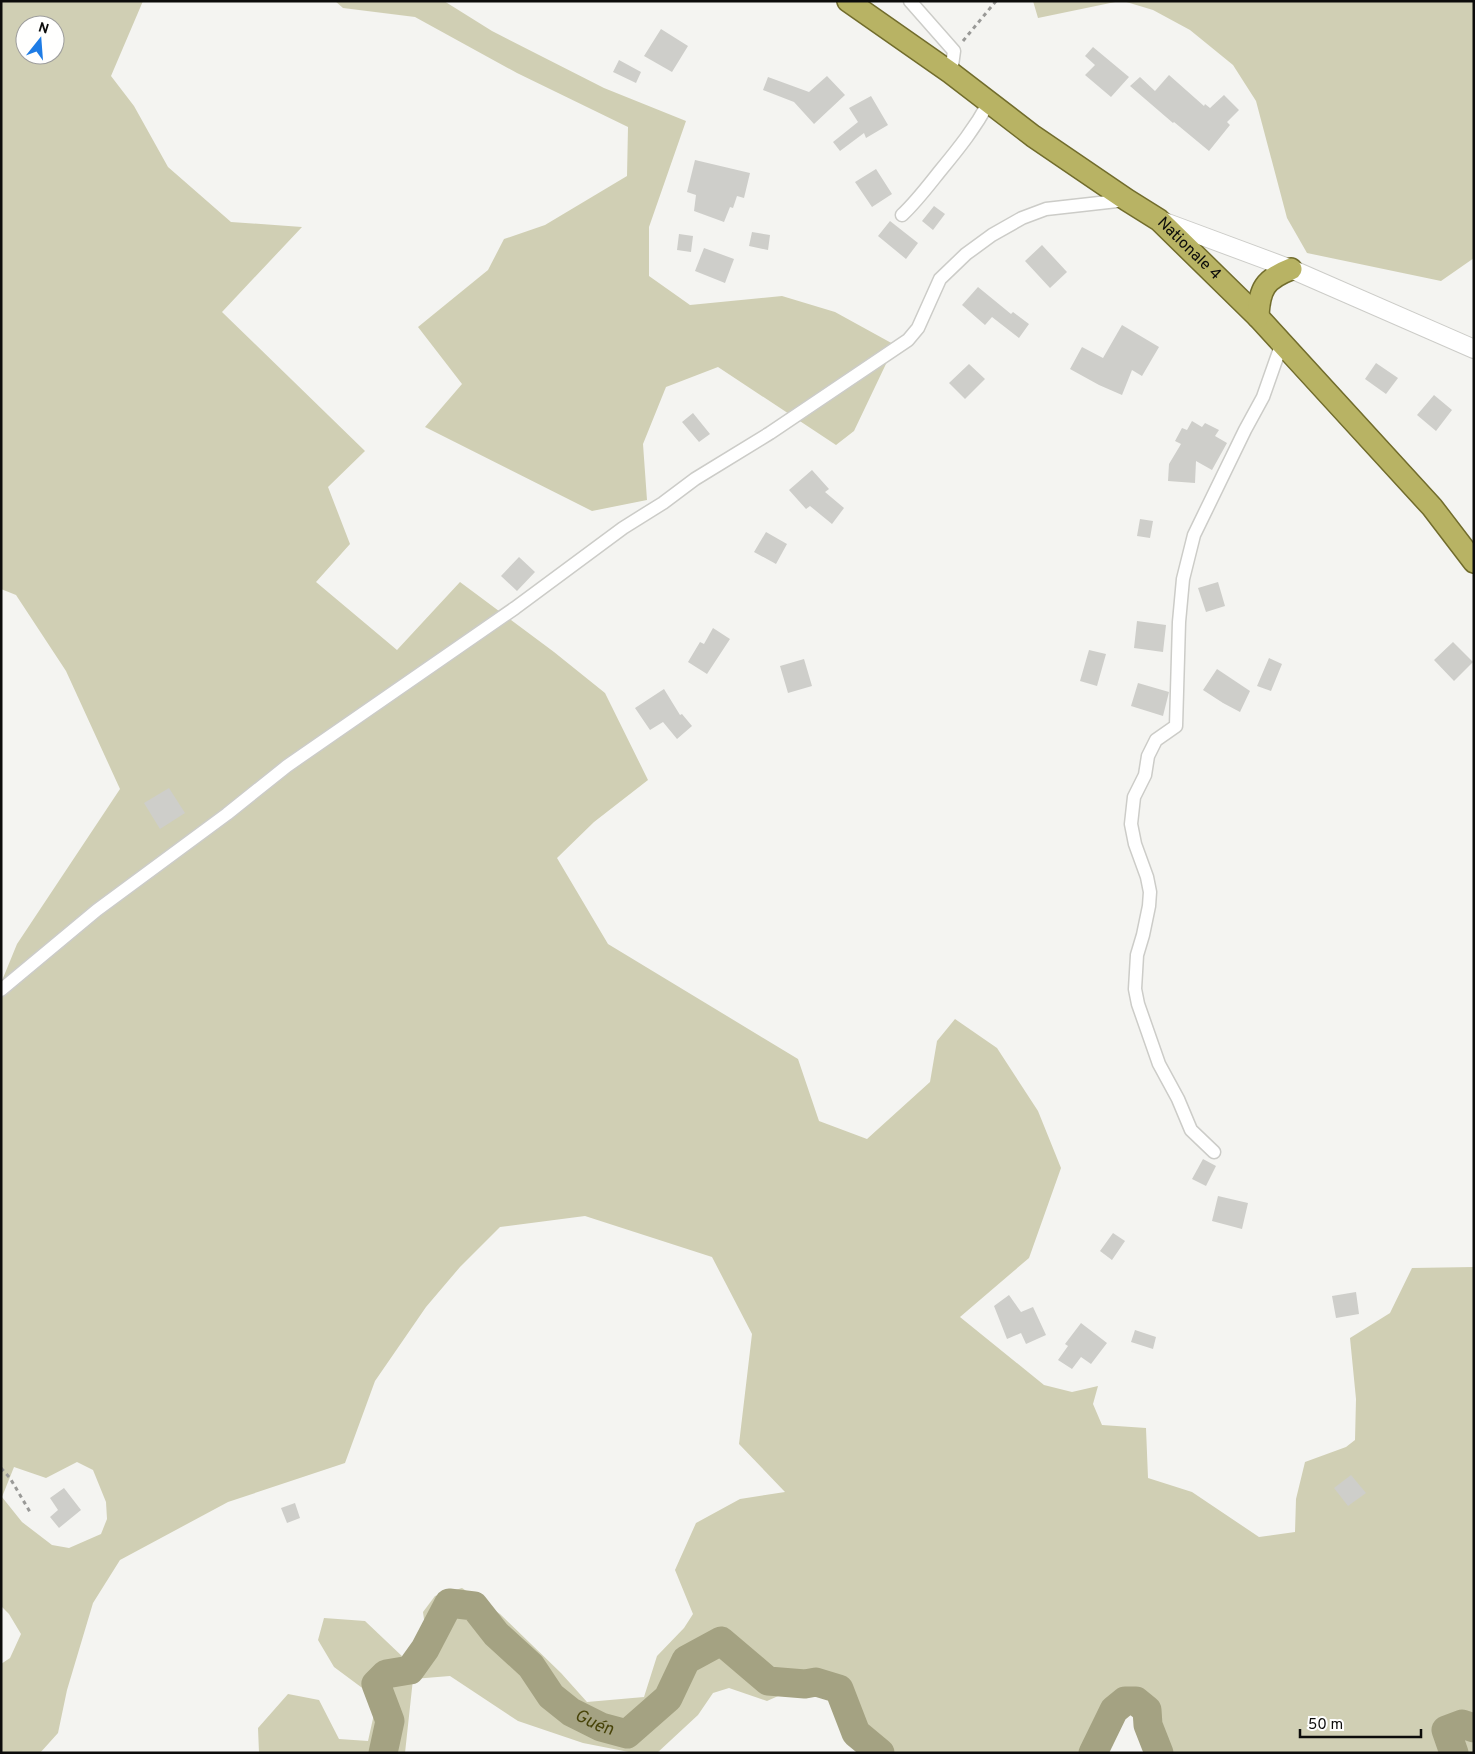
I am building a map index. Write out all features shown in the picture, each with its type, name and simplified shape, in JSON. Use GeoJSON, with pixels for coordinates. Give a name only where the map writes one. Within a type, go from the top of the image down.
{"type":"FeatureCollection","features":[{"type":"Feature","properties":{"kind":"highway","name":"Nationale 4"},"geometry":{"type":"LineString","coordinates":[[848,1],[951,73],[1033,136],[1126,200],[1159,220],[1282,343],[1432,507],[1474,562]]}},
{"type":"Feature","properties":{"kind":"highway"},"geometry":{"type":"LineString","coordinates":[[1258,317],[1258,301],[1264,286],[1276,275],[1291,268]]}},
{"type":"Feature","properties":{"kind":"main road"},"geometry":{"type":"LineString","coordinates":[[1159,220],[1291,268],[1474,349]]}},
{"type":"Feature","properties":{"kind":"street"},"geometry":{"type":"LineString","coordinates":[[910,1],[954,51],[951,73]]}},
{"type":"Feature","properties":{"kind":"street"},"geometry":{"type":"LineString","coordinates":[[902,215],[913,205],[960,148],[989,102]]}},
{"type":"Feature","properties":{"kind":"street"},"geometry":{"type":"LineString","coordinates":[[1,990],[97,910],[203,832],[287,766],[515,608],[623,528],[695,479],[770,433],[908,340],[918,328],[940,279],[966,254],[992,235],[1022,218],[1046,209],[1126,200]]}},
{"type":"Feature","properties":{"kind":"street"},"geometry":{"type":"LineString","coordinates":[[1214,1152],[1191,1130],[1160,1064],[1138,1004],[1135,990],[1137,955],[1144,935],[1150,892],[1147,877],[1135,844],[1131,824],[1134,797],[1145,775],[1148,756],[1156,740],[1176,726],[1179,622],[1183,579],[1194,535],[1263,397],[1282,343]]}},
{"type":"Feature","properties":{"kind":"path"},"geometry":{"type":"LineString","coordinates":[[954,51],[996,1]]}},
{"type":"Feature","properties":{"kind":"path"},"geometry":{"type":"LineString","coordinates":[[1,1468],[10,1478],[30,1512]]}},
{"type":"Feature","properties":{"kind":"green space"},"geometry":{"type":"Polygon","coordinates":[[[1,1],[143,1],[111,76],[134,106],[168,167],[231,222],[302,227],[222,312],[365,451],[328,487],[350,544],[316,582],[397,650],[460,582],[554,652],[605,693],[648,780],[594,822],[557,858],[608,944],[798,1059],[819,1121],[867,1139],[930,1082],[937,1041],[955,1019],[997,1048],[1038,1111],[1061,1168],[1029,1258],[960,1317],[1044,1385],[1072,1392],[1098,1386],[1093,1404],[1102,1425],[1146,1428],[1148,1478],[1192,1492],[1259,1537],[1295,1532],[1296,1499],[1305,1462],[1346,1447],[1355,1440],[1356,1399],[1350,1338],[1390,1313],[1412,1268],[1474,1267],[1474,1753],[1155,1753],[1157,1749],[1148,1725],[1147,1710],[1136,1701],[1125,1701],[1114,1710],[1093,1753],[880,1753],[856,1733],[839,1689],[816,1682],[805,1684],[767,1701],[729,1688],[713,1693],[698,1715],[657,1753],[634,1753],[583,1743],[518,1721],[450,1676],[413,1679],[405,1753],[259,1753],[258,1728],[288,1694],[319,1700],[339,1739],[368,1741],[374,1714],[369,1693],[334,1667],[318,1640],[324,1618],[365,1621],[404,1658],[425,1649],[426,1634],[423,1612],[435,1596],[462,1588],[500,1614],[561,1673],[587,1702],[644,1697],[657,1656],[684,1628],[693,1614],[675,1570],[696,1523],[740,1499],[785,1492],[739,1444],[752,1334],[712,1257],[585,1216],[500,1227],[460,1267],[426,1307],[375,1381],[345,1463],[228,1502],[120,1560],[93,1603],[67,1690],[58,1733],[40,1753],[1,1753],[1,1664],[10,1658],[21,1634],[9,1614],[1,1606],[1,983],[17,944],[120,789],[66,671],[16,595],[1,589],[1,1]],[[77,1462],[46,1478],[14,1467],[2,1497],[22,1522],[52,1545],[69,1548],[101,1534],[107,1519],[106,1502],[93,1470],[77,1462]]]}},
{"type":"Feature","properties":{"kind":"green space"},"geometry":{"type":"Polygon","coordinates":[[[335,1],[444,1],[492,31],[604,88],[686,121],[649,227],[649,276],[690,305],[782,296],[835,312],[895,345],[854,431],[836,445],[718,367],[666,387],[643,444],[647,500],[592,511],[425,427],[462,384],[418,327],[488,270],[504,239],[545,225],[627,176],[628,127],[517,73],[415,17],[343,8],[335,1]]]}},
{"type":"Feature","properties":{"kind":"green space"},"geometry":{"type":"Polygon","coordinates":[[[1033,1],[1120,1],[1038,18],[1033,1]]]}},
{"type":"Feature","properties":{"kind":"green space"},"geometry":{"type":"Polygon","coordinates":[[[1123,1],[1474,1],[1474,258],[1441,281],[1307,253],[1287,218],[1256,101],[1233,65],[1190,30],[1153,10],[1123,1]]]}},
{"type":"Feature","properties":{"kind":"building"},"geometry":{"type":"Polygon","coordinates":[[[661,29],[688,46],[672,72],[644,56],[661,29]]]}},
{"type":"Feature","properties":{"kind":"building"},"geometry":{"type":"Polygon","coordinates":[[[1093,47],[1129,77],[1111,97],[1085,75],[1095,65],[1085,56],[1093,47]]]}},
{"type":"Feature","properties":{"kind":"building"},"geometry":{"type":"Polygon","coordinates":[[[619,60],[641,72],[636,83],[613,72],[619,60]]]}},
{"type":"Feature","properties":{"kind":"building"},"geometry":{"type":"Polygon","coordinates":[[[1169,75],[1204,106],[1205,104],[1210,108],[1224,95],[1239,110],[1227,122],[1230,125],[1209,151],[1130,86],[1140,77],[1155,91],[1169,75]]]}},
{"type":"Feature","properties":{"kind":"building"},"geometry":{"type":"Polygon","coordinates":[[[827,76],[845,95],[814,124],[794,102],[763,90],[768,77],[809,92],[827,76]]]}},
{"type":"Feature","properties":{"kind":"building"},"geometry":{"type":"Polygon","coordinates":[[[871,96],[888,125],[866,138],[864,133],[840,151],[833,142],[858,122],[849,108],[871,96]]]}},
{"type":"Feature","properties":{"kind":"building"},"geometry":{"type":"Polygon","coordinates":[[[695,160],[750,173],[744,198],[737,196],[733,208],[730,207],[724,222],[694,211],[696,195],[687,192],[695,160]]]}},
{"type":"Feature","properties":{"kind":"building"},"geometry":{"type":"Polygon","coordinates":[[[876,169],[892,194],[872,207],[855,182],[876,169]]]}},
{"type":"Feature","properties":{"kind":"building"},"geometry":{"type":"Polygon","coordinates":[[[934,206],[945,214],[933,230],[922,221],[934,206]]]}},
{"type":"Feature","properties":{"kind":"building"},"geometry":{"type":"Polygon","coordinates":[[[890,221],[918,243],[906,259],[878,236],[890,221]]]}},
{"type":"Feature","properties":{"kind":"building"},"geometry":{"type":"Polygon","coordinates":[[[752,232],[770,235],[768,250],[749,246],[752,232]]]}},
{"type":"Feature","properties":{"kind":"building"},"geometry":{"type":"Polygon","coordinates":[[[679,234],[693,236],[691,252],[677,250],[679,234]]]}},
{"type":"Feature","properties":{"kind":"building"},"geometry":{"type":"Polygon","coordinates":[[[1042,245],[1067,272],[1050,288],[1025,261],[1042,245]]]}},
{"type":"Feature","properties":{"kind":"building"},"geometry":{"type":"Polygon","coordinates":[[[704,248],[734,259],[725,283],[695,271],[704,248]]]}},
{"type":"Feature","properties":{"kind":"building"},"geometry":{"type":"Polygon","coordinates":[[[978,287],[1011,314],[1013,312],[1029,324],[1019,338],[992,317],[985,325],[962,305],[978,287]]]}},
{"type":"Feature","properties":{"kind":"building"},"geometry":{"type":"Polygon","coordinates":[[[1122,325],[1159,347],[1142,376],[1132,370],[1122,395],[1070,369],[1082,347],[1103,358],[1122,325]]]}},
{"type":"Feature","properties":{"kind":"building"},"geometry":{"type":"Polygon","coordinates":[[[1376,363],[1398,378],[1386,394],[1365,379],[1376,363]]]}},
{"type":"Feature","properties":{"kind":"building"},"geometry":{"type":"Polygon","coordinates":[[[969,364],[985,379],[965,399],[949,383],[969,364]]]}},
{"type":"Feature","properties":{"kind":"building"},"geometry":{"type":"Polygon","coordinates":[[[1434,395],[1452,410],[1436,431],[1417,415],[1434,395]]]}},
{"type":"Feature","properties":{"kind":"building"},"geometry":{"type":"Polygon","coordinates":[[[693,413],[710,434],[699,442],[682,422],[693,413]]]}},
{"type":"Feature","properties":{"kind":"building"},"geometry":{"type":"Polygon","coordinates":[[[1192,421],[1202,427],[1205,423],[1219,430],[1215,436],[1227,443],[1212,470],[1196,461],[1195,483],[1168,481],[1169,464],[1181,444],[1175,441],[1182,428],[1187,430],[1192,421]]]}},
{"type":"Feature","properties":{"kind":"building"},"geometry":{"type":"Polygon","coordinates":[[[812,470],[829,489],[825,492],[844,508],[832,524],[810,506],[806,509],[789,490],[812,470]]]}},
{"type":"Feature","properties":{"kind":"building"},"geometry":{"type":"Polygon","coordinates":[[[1140,519],[1153,521],[1150,538],[1137,536],[1140,519]]]}},
{"type":"Feature","properties":{"kind":"building"},"geometry":{"type":"Polygon","coordinates":[[[766,532],[787,544],[776,564],[754,552],[766,532]]]}},
{"type":"Feature","properties":{"kind":"building"},"geometry":{"type":"Polygon","coordinates":[[[519,557],[535,572],[517,591],[501,576],[519,557]]]}},
{"type":"Feature","properties":{"kind":"building"},"geometry":{"type":"Polygon","coordinates":[[[1218,582],[1225,606],[1206,612],[1198,588],[1218,582]]]}},
{"type":"Feature","properties":{"kind":"building"},"geometry":{"type":"Polygon","coordinates":[[[1137,621],[1166,625],[1163,652],[1134,648],[1137,621]]]}},
{"type":"Feature","properties":{"kind":"building"},"geometry":{"type":"Polygon","coordinates":[[[713,628],[730,639],[707,674],[688,662],[700,642],[704,644],[713,628]]]}},
{"type":"Feature","properties":{"kind":"building"},"geometry":{"type":"Polygon","coordinates":[[[1453,642],[1473,662],[1454,681],[1434,660],[1453,642]]]}},
{"type":"Feature","properties":{"kind":"building"},"geometry":{"type":"Polygon","coordinates":[[[1089,650],[1106,654],[1097,686],[1080,681],[1089,650]]]}},
{"type":"Feature","properties":{"kind":"building"},"geometry":{"type":"Polygon","coordinates":[[[1269,658],[1282,664],[1271,691],[1257,686],[1269,658]]]}},
{"type":"Feature","properties":{"kind":"building"},"geometry":{"type":"Polygon","coordinates":[[[804,659],[812,686],[788,693],[780,666],[804,659]]]}},
{"type":"Feature","properties":{"kind":"building"},"geometry":{"type":"Polygon","coordinates":[[[1217,669],[1250,691],[1240,712],[1203,690],[1217,669]]]}},
{"type":"Feature","properties":{"kind":"building"},"geometry":{"type":"Polygon","coordinates":[[[1138,683],[1169,692],[1163,716],[1131,706],[1138,683]]]}},
{"type":"Feature","properties":{"kind":"building"},"geometry":{"type":"Polygon","coordinates":[[[664,689],[680,715],[682,714],[692,726],[677,739],[663,722],[650,730],[635,708],[664,689]]]}},
{"type":"Feature","properties":{"kind":"building"},"geometry":{"type":"Polygon","coordinates":[[[169,788],[185,813],[160,829],[144,803],[169,788]]]}},
{"type":"Feature","properties":{"kind":"building"},"geometry":{"type":"Polygon","coordinates":[[[1203,1159],[1216,1166],[1206,1186],[1192,1179],[1203,1159]]]}},
{"type":"Feature","properties":{"kind":"building"},"geometry":{"type":"Polygon","coordinates":[[[1218,1196],[1248,1203],[1242,1229],[1212,1221],[1218,1196]]]}},
{"type":"Feature","properties":{"kind":"building"},"geometry":{"type":"Polygon","coordinates":[[[1113,1233],[1125,1241],[1112,1260],[1100,1251],[1113,1233]]]}},
{"type":"Feature","properties":{"kind":"building"},"geometry":{"type":"Polygon","coordinates":[[[1356,1292],[1359,1314],[1336,1318],[1332,1296],[1356,1292]]]}},
{"type":"Feature","properties":{"kind":"building"},"geometry":{"type":"Polygon","coordinates":[[[1009,1295],[1021,1312],[1033,1307],[1046,1335],[1026,1344],[1021,1333],[1007,1339],[994,1306],[1009,1295]]]}},
{"type":"Feature","properties":{"kind":"building"},"geometry":{"type":"Polygon","coordinates":[[[1081,1323],[1107,1343],[1091,1364],[1081,1357],[1072,1369],[1058,1360],[1068,1346],[1065,1344],[1081,1323]]]}},
{"type":"Feature","properties":{"kind":"building"},"geometry":{"type":"Polygon","coordinates":[[[1135,1330],[1156,1337],[1153,1349],[1131,1342],[1135,1330]]]}},
{"type":"Feature","properties":{"kind":"building"},"geometry":{"type":"Polygon","coordinates":[[[1351,1475],[1366,1493],[1348,1506],[1334,1488],[1351,1475]]]}},
{"type":"Feature","properties":{"kind":"building"},"geometry":{"type":"Polygon","coordinates":[[[64,1488],[81,1510],[59,1528],[50,1517],[58,1510],[50,1498],[64,1488]]]}},
{"type":"Feature","properties":{"kind":"building"},"geometry":{"type":"Polygon","coordinates":[[[295,1503],[300,1518],[287,1523],[281,1508],[295,1503]]]}},
{"type":"Feature","properties":{"kind":"waterway","name":"Guén"},"geometry":{"type":"LineString","coordinates":[[383,1753],[390,1721],[376,1684],[386,1674],[410,1670],[425,1649],[449,1603],[474,1606],[496,1634],[531,1666],[551,1696],[571,1712],[601,1727],[627,1734],[668,1698],[686,1660],[721,1641],[768,1681],[805,1684],[816,1682],[839,1689],[856,1733],[880,1753]]}},
{"type":"Feature","properties":{"kind":"waterway","name":"Guén"},"geometry":{"type":"LineString","coordinates":[[1093,1753],[1114,1710],[1125,1701],[1136,1701],[1147,1710],[1148,1725],[1159,1753]]}},
{"type":"Feature","properties":{"kind":"waterway","name":"Guén"},"geometry":{"type":"LineString","coordinates":[[1454,1753],[1446,1730],[1462,1724],[1474,1728]]}}]}
